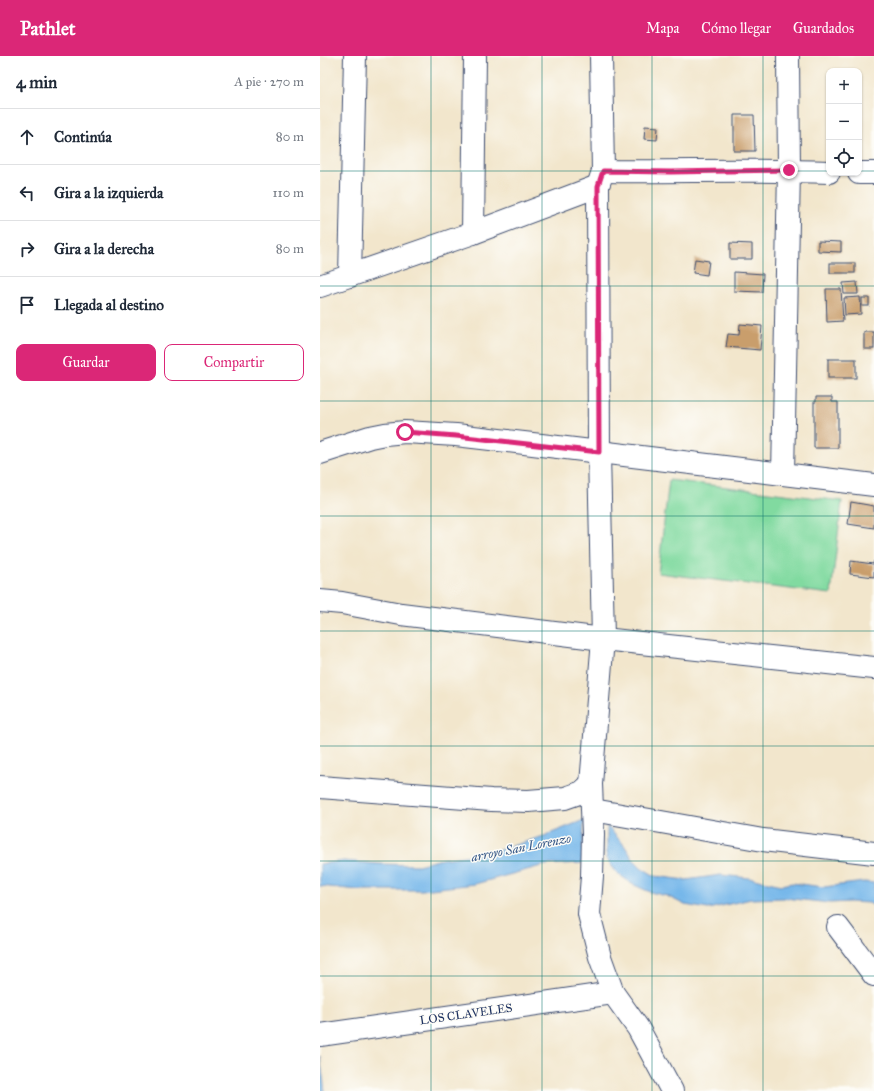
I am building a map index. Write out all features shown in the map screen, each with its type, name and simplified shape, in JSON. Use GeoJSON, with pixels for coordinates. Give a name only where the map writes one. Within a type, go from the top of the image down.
{"type":"FeatureCollection","features":[{"type":"Feature","properties":{"kind":"street"},"geometry":{"type":"LineString","coordinates":[[350,276],[355,56]]}},
{"type":"Feature","properties":{"kind":"street"},"geometry":{"type":"LineString","coordinates":[[473,232],[475,56]]}},
{"type":"Feature","properties":{"kind":"street"},"geometry":{"type":"LineString","coordinates":[[601,56],[599,452],[603,639],[591,784],[593,834],[589,914],[600,957],[613,993],[638,1028],[672,1091]]}},
{"type":"Feature","properties":{"kind":"street"},"geometry":{"type":"LineString","coordinates":[[783,474],[789,170],[788,56]]}},
{"type":"Feature","properties":{"kind":"street"},"geometry":{"type":"LineString","coordinates":[[320,286],[473,232],[600,179],[671,172],[789,170],[826,172]]}},
{"type":"Feature","properties":{"kind":"street"},"geometry":{"type":"LineString","coordinates":[[862,173],[874,173]]}},
{"type":"Feature","properties":{"kind":"street"},"geometry":{"type":"LineString","coordinates":[[320,454],[370,437],[405,432],[456,436],[599,452],[874,485]]}},
{"type":"Feature","properties":{"kind":"street"},"geometry":{"type":"LineString","coordinates":[[320,601],[342,603],[400,614],[603,639],[874,668]]}},
{"type":"Feature","properties":{"kind":"street"},"geometry":{"type":"LineString","coordinates":[[320,787],[491,800],[528,801],[565,798],[582,792],[591,784]]}},
{"type":"Feature","properties":{"kind":"street"},"geometry":{"type":"LineString","coordinates":[[593,810],[763,840],[874,853]]}},
{"type":"Feature","properties":{"kind":"street"},"geometry":{"type":"LineString","coordinates":[[838,928],[874,975]]}},
{"type":"Feature","properties":{"kind":"street","name":"LOS CLAVELES"},"geometry":{"type":"LineString","coordinates":[[320,1035],[613,993]]}},
{"type":"Feature","properties":{"kind":"green space"},"geometry":{"type":"Polygon","coordinates":[[[669,480],[842,501],[831,594],[658,573],[669,480]]]}},
{"type":"Feature","properties":{"kind":"water","name":"arroyo San Lorenzo"},"geometry":{"type":"Polygon","coordinates":[[[584,820],[582,863],[545,865],[475,884],[422,890],[358,890],[320,886],[320,864],[344,861],[418,865],[442,859],[493,852],[544,836],[584,820]]]}},
{"type":"Feature","properties":{"kind":"water"},"geometry":{"type":"Polygon","coordinates":[[[607,826],[624,845],[633,859],[642,868],[655,876],[686,880],[721,875],[749,878],[782,885],[792,883],[824,887],[864,882],[874,883],[874,906],[869,903],[830,903],[785,898],[751,899],[708,909],[685,905],[667,896],[650,892],[632,884],[616,872],[607,859],[607,826]]]}},
{"type":"Feature","properties":{"kind":"water"},"geometry":{"type":"Polygon","coordinates":[[[320,1056],[325,1091],[320,1091],[320,1056]]]}},
{"type":"Feature","properties":{"kind":"building"},"geometry":{"type":"Polygon","coordinates":[[[734,115],[754,115],[755,151],[734,151],[734,115]]]}},
{"type":"Feature","properties":{"kind":"building"},"geometry":{"type":"Polygon","coordinates":[[[645,126],[658,127],[657,140],[644,139],[645,126]]]}},
{"type":"Feature","properties":{"kind":"building"},"geometry":{"type":"Polygon","coordinates":[[[818,241],[841,242],[841,252],[818,251],[818,241]]]}},
{"type":"Feature","properties":{"kind":"building"},"geometry":{"type":"Polygon","coordinates":[[[730,243],[752,244],[752,259],[730,259],[730,243]]]}},
{"type":"Feature","properties":{"kind":"building"},"geometry":{"type":"Polygon","coordinates":[[[695,259],[709,261],[707,275],[693,273],[695,259]]]}},
{"type":"Feature","properties":{"kind":"building"},"geometry":{"type":"Polygon","coordinates":[[[830,263],[855,263],[855,273],[830,273],[830,263]]]}},
{"type":"Feature","properties":{"kind":"building"},"geometry":{"type":"Polygon","coordinates":[[[734,272],[763,274],[762,292],[734,291],[734,272]]]}},
{"type":"Feature","properties":{"kind":"building"},"geometry":{"type":"Polygon","coordinates":[[[857,282],[858,294],[844,294],[843,283],[857,282]]]}},
{"type":"Feature","properties":{"kind":"building"},"geometry":{"type":"Polygon","coordinates":[[[826,289],[841,289],[843,321],[827,322],[826,289]]]}},
{"type":"Feature","properties":{"kind":"building"},"geometry":{"type":"Polygon","coordinates":[[[860,297],[861,314],[845,315],[844,298],[860,297]]]}},
{"type":"Feature","properties":{"kind":"building"},"geometry":{"type":"Polygon","coordinates":[[[862,298],[869,298],[869,306],[862,306],[862,298]]]}},
{"type":"Feature","properties":{"kind":"building"},"geometry":{"type":"Polygon","coordinates":[[[740,324],[762,326],[760,350],[726,347],[728,334],[739,335],[740,324]]]}},
{"type":"Feature","properties":{"kind":"building"},"geometry":{"type":"Polygon","coordinates":[[[864,332],[874,332],[874,349],[864,349],[864,332]]]}},
{"type":"Feature","properties":{"kind":"building"},"geometry":{"type":"Polygon","coordinates":[[[828,359],[856,359],[856,378],[828,378],[828,359]]]}},
{"type":"Feature","properties":{"kind":"building"},"geometry":{"type":"Polygon","coordinates":[[[816,397],[832,397],[832,402],[838,402],[838,448],[814,448],[814,402],[816,402],[816,397]]]}},
{"type":"Feature","properties":{"kind":"building"},"geometry":{"type":"Polygon","coordinates":[[[851,502],[874,506],[874,528],[848,524],[851,502]]]}},
{"type":"Feature","properties":{"kind":"building"},"geometry":{"type":"Polygon","coordinates":[[[851,561],[873,564],[874,561],[874,577],[850,574],[851,561]]]}},
{"type":"Feature","properties":{"kind":"route"},"geometry":{"type":"LineString","coordinates":[[405,432],[456,436],[599,452],[598,186],[603,171],[671,172],[789,170]]}}]}
